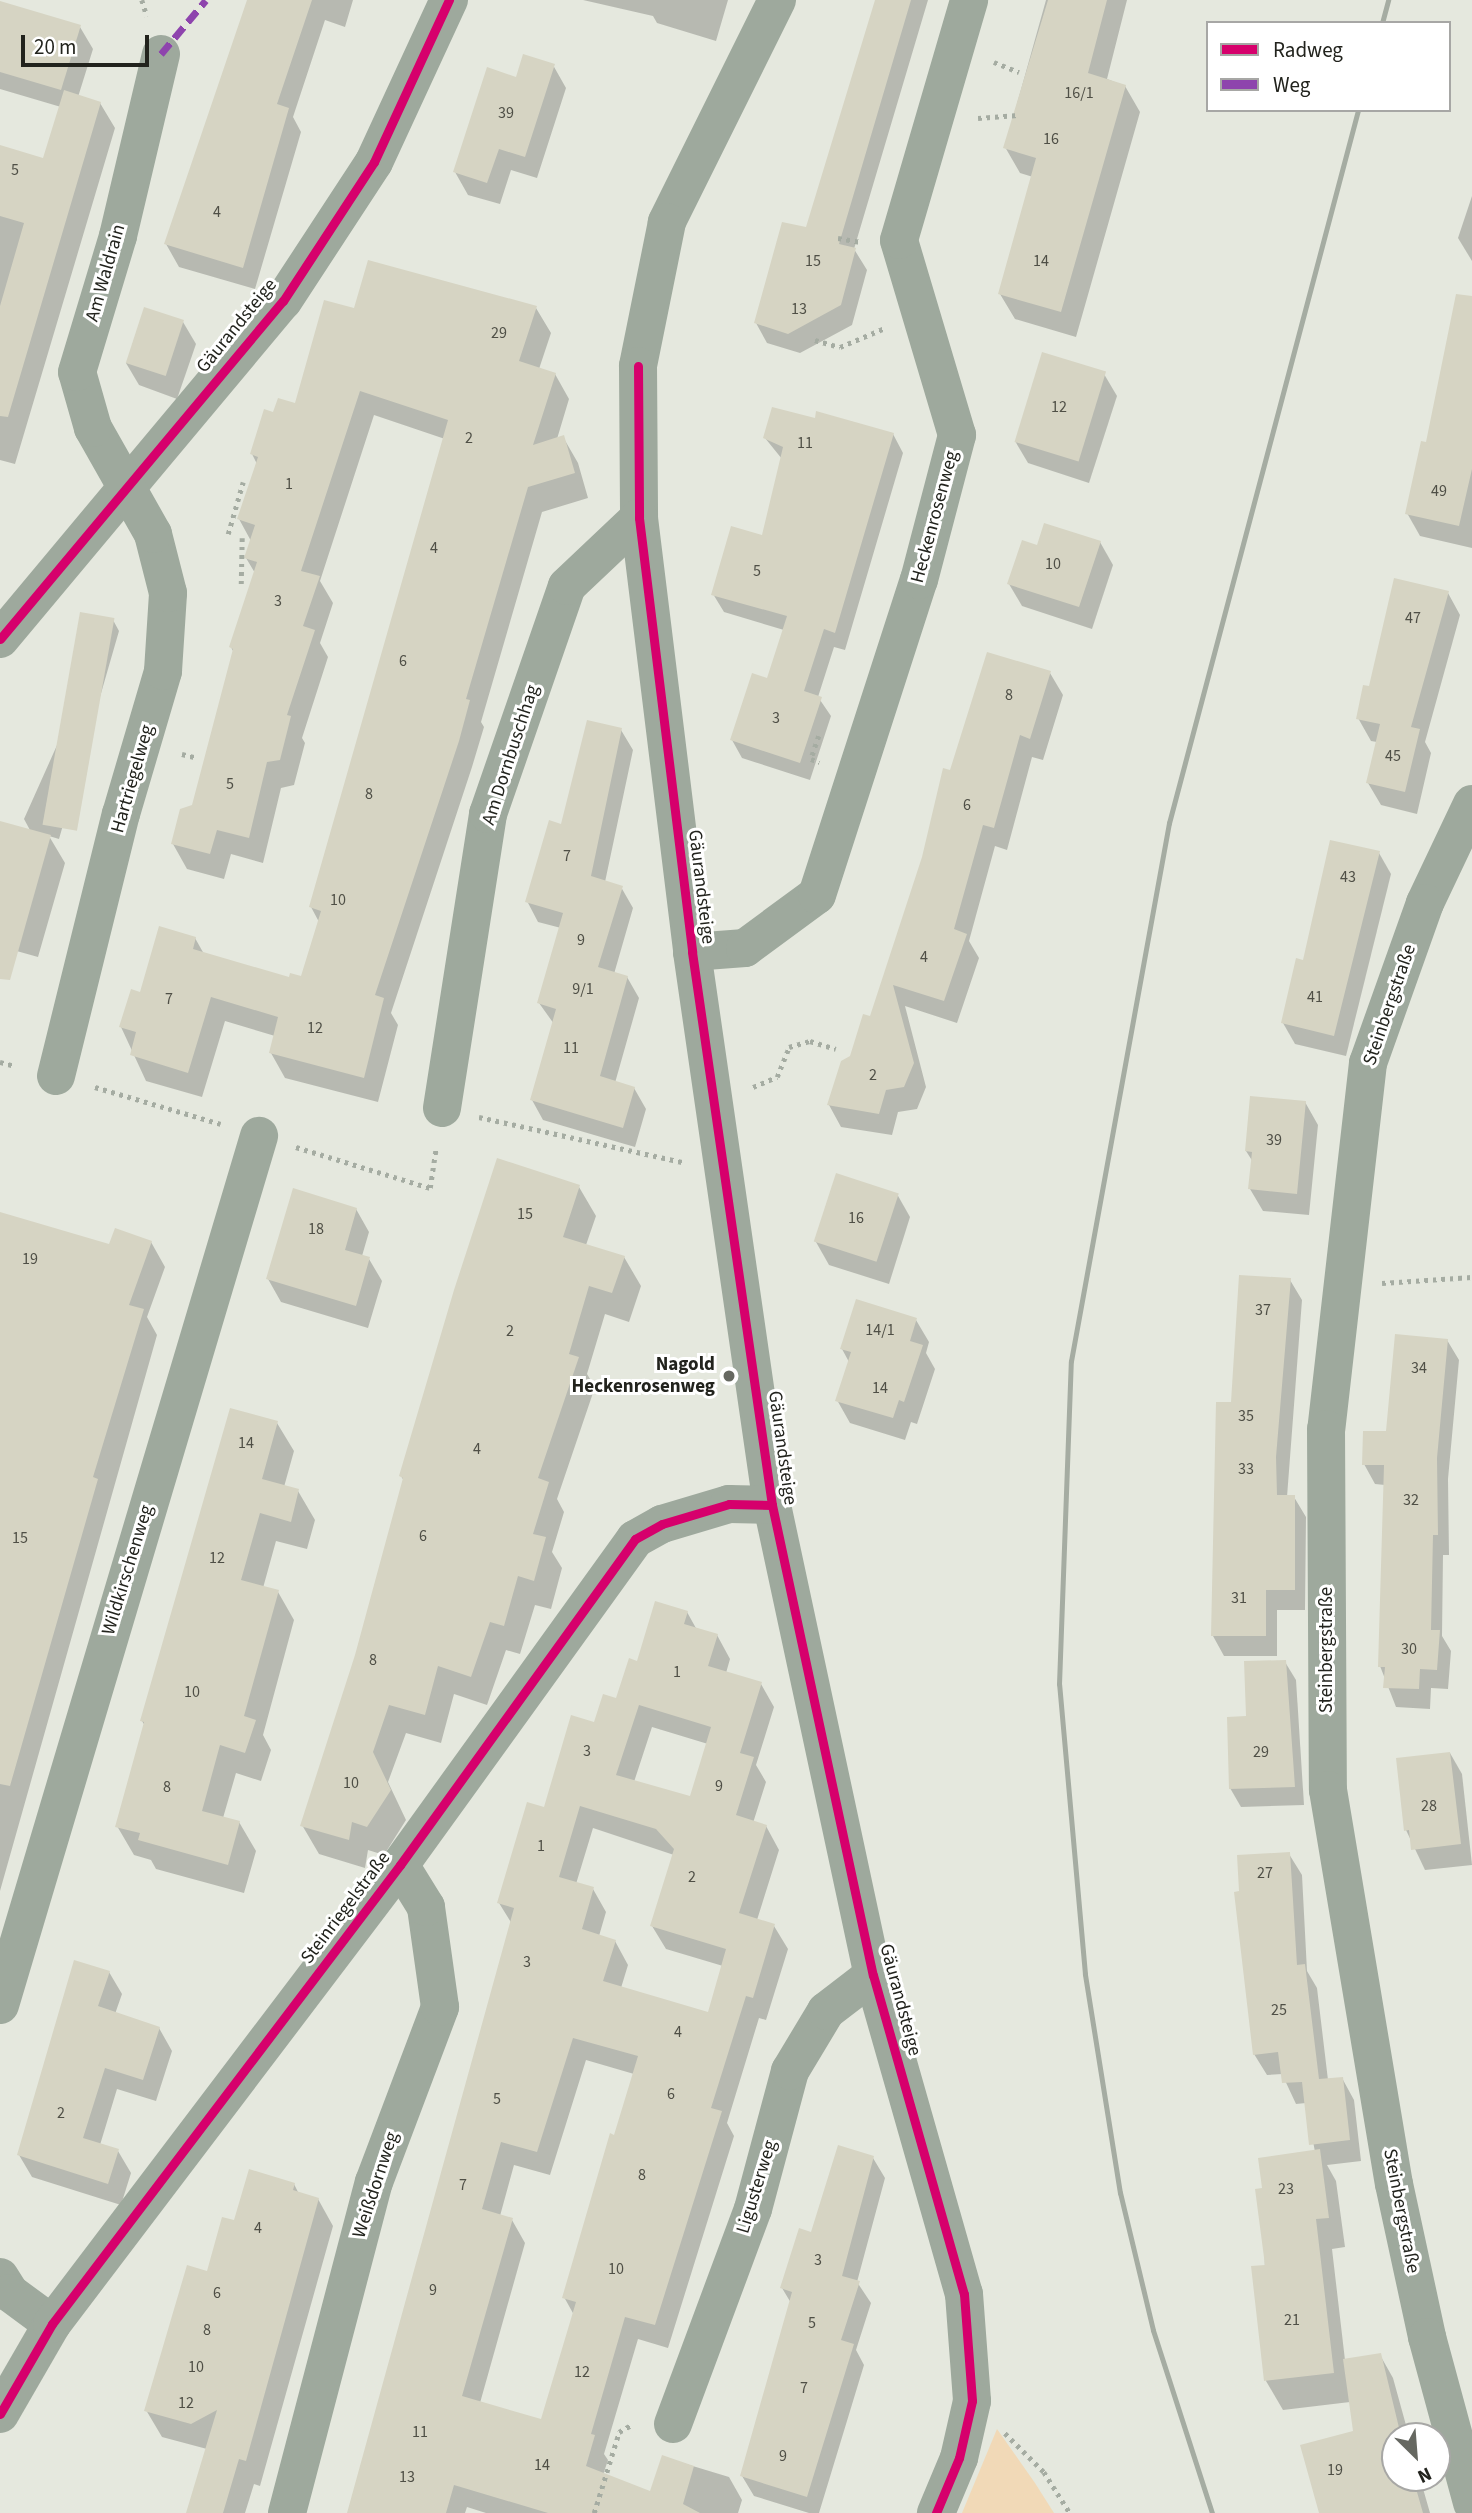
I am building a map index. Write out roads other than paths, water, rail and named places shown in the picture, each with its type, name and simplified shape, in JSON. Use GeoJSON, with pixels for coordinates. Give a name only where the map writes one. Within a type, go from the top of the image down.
{"type":"FeatureCollection","features":[{"type":"Feature","properties":{"kind":"street","name":"Gäurandsteige"},"geometry":{"type":"LineString","coordinates":[[0,639],[126,485],[283,301],[374,162],[449,0]]}},
{"type":"Feature","properties":{"kind":"street","name":"Gäurandsteige"},"geometry":{"type":"LineString","coordinates":[[777,0],[667,222],[638,366],[639,517],[692,952],[772,1505],[873,1975],[964,2294],[972,2401],[959,2458],[936,2513]]}},
{"type":"Feature","properties":{"kind":"street","name":"Heckenrosenweg"},"geometry":{"type":"LineString","coordinates":[[692,952],[746,948],[817,895],[919,580],[957,435],[899,240],[969,0]]}},
{"type":"Feature","properties":{"kind":"street","name":"Am Waldrain"},"geometry":{"type":"LineString","coordinates":[[126,485],[93,428],[77,372],[118,236],[161,54]]}},
{"type":"Feature","properties":{"kind":"street","name":"Hartriegelweg"},"geometry":{"type":"LineString","coordinates":[[56,1076],[121,814],[163,671],[167,593],[153,534],[126,485]]}},
{"type":"Feature","properties":{"kind":"street","name":"Am Dornbuschhag"},"geometry":{"type":"LineString","coordinates":[[442,1108],[488,814],[567,586],[639,517]]}},
{"type":"Feature","properties":{"kind":"street","name":"Steinbergstraße"},"geometry":{"type":"LineString","coordinates":[[1472,804],[1425,903],[1368,1063],[1326,1429],[1328,1790],[1394,2184],[1427,2337],[1472,2503]]}},
{"type":"Feature","properties":{"kind":"street","name":"Wildkirschenweg"},"geometry":{"type":"LineString","coordinates":[[0,2005],[259,1136]]}},
{"type":"Feature","properties":{"kind":"street","name":"Steinriegelstraße"},"geometry":{"type":"LineString","coordinates":[[0,2414],[52,2324],[400,1865],[635,1539],[662,1524],[729,1504],[772,1505]]}},
{"type":"Feature","properties":{"kind":"street","name":"Weißdornweg"},"geometry":{"type":"LineString","coordinates":[[286,2513],[374,2182],[440,2007],[426,1907],[400,1865]]}},
{"type":"Feature","properties":{"kind":"street","name":"Ligusterweg"},"geometry":{"type":"LineString","coordinates":[[678,2410],[753,2209],[790,2071],[826,2011],[873,1975]]}},
{"type":"Feature","properties":{"kind":"street"},"geometry":{"type":"LineString","coordinates":[[0,2277],[10,2293],[52,2324]]}},
{"type":"Feature","properties":{"kind":"railway"},"geometry":{"type":"LineString","coordinates":[[1383,21],[1388,0]]}},
{"type":"Feature","properties":{"kind":"railway"},"geometry":{"type":"LineString","coordinates":[[1212,2513],[1153,2330],[1120,2193],[1085,1974],[1059,1684],[1071,1361],[1169,823],[1357,112]]}},
{"type":"Feature","properties":{"kind":"place","name":"Nagold Heckenrosenweg"},"geometry":{"type":"Point","coordinates":[729,1376]}}]}
